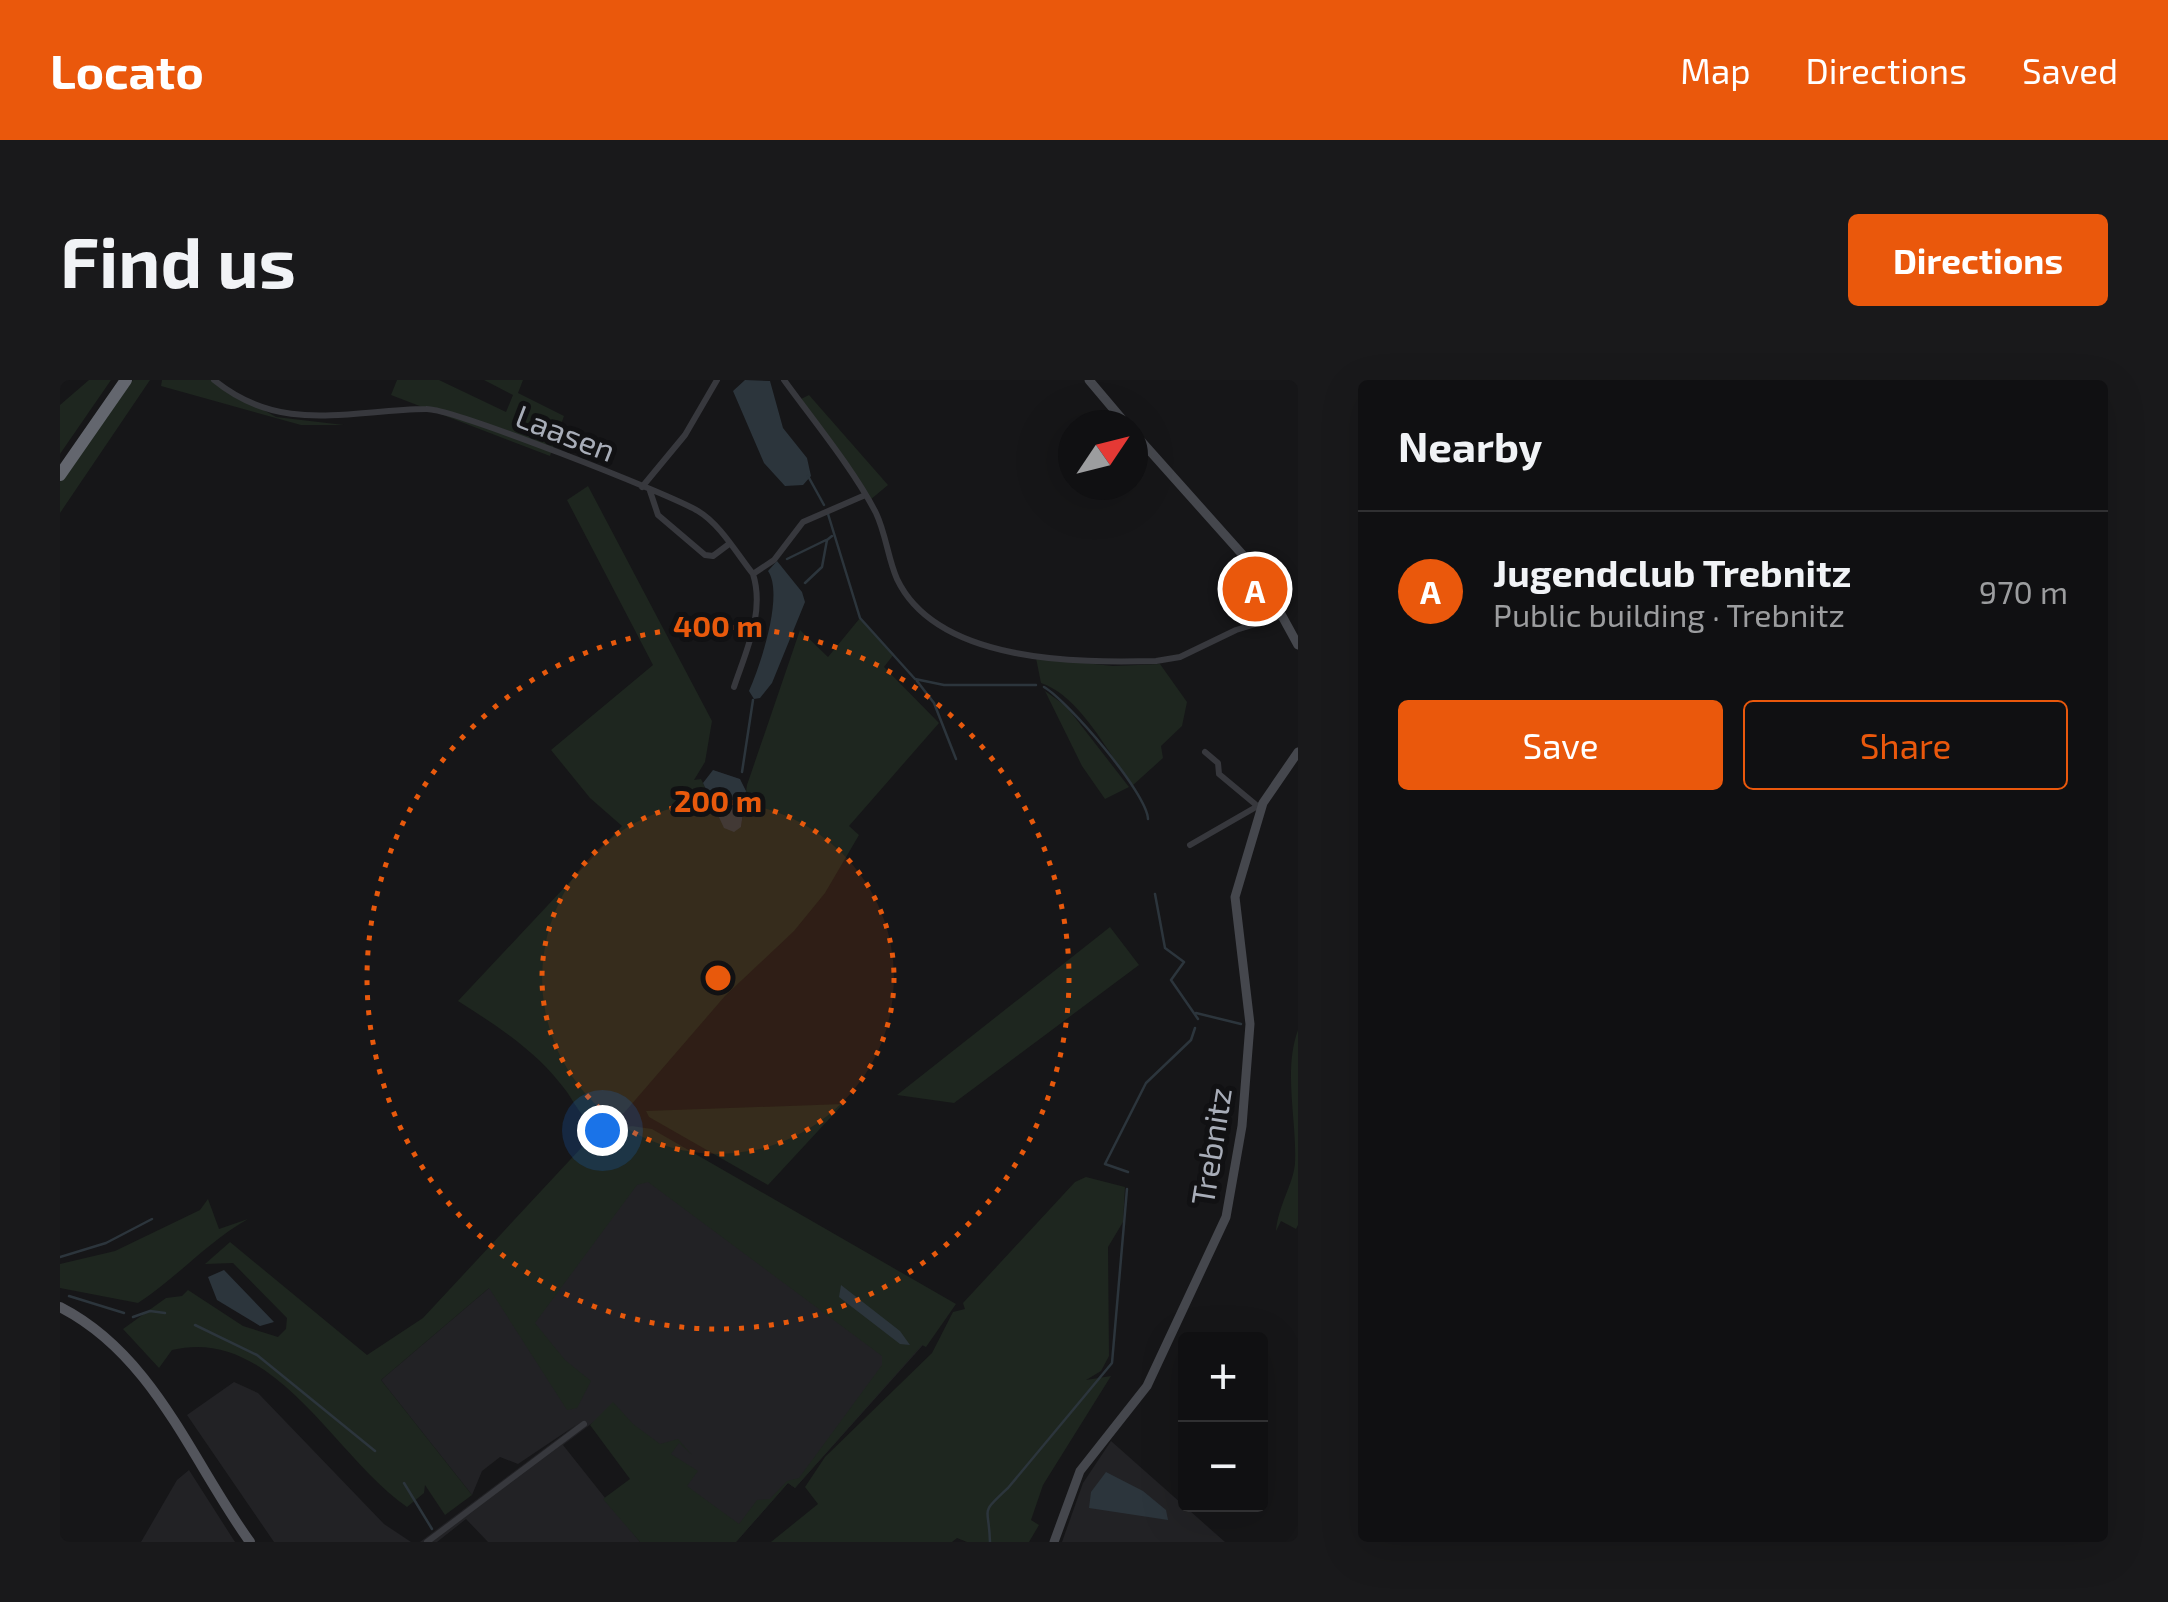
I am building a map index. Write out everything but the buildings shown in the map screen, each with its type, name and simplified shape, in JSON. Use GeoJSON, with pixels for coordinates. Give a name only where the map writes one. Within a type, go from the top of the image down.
{"type":"FeatureCollection","features":[{"type":"Feature","properties":{"kind":"highway"},"geometry":{"type":"LineString","coordinates":[[60,462],[116,380]]}},
{"type":"Feature","properties":{"kind":"highway"},"geometry":{"type":"LineString","coordinates":[[60,475],[126,380]]}},
{"type":"Feature","properties":{"kind":"main road"},"geometry":{"type":"LineString","coordinates":[[60,1307],[105,1335],[146,1378],[250,1542]]}},
{"type":"Feature","properties":{"kind":"street","name":"Laasen"},"geometry":{"type":"LineString","coordinates":[[214,380],[241,400],[291,417],[362,416],[430,408],[700,511],[754,574]]}},
{"type":"Feature","properties":{"kind":"street","name":"Laasen"},"geometry":{"type":"LineString","coordinates":[[642,487],[685,435],[717,380]]}},
{"type":"Feature","properties":{"kind":"street"},"geometry":{"type":"LineString","coordinates":[[784,380],[878,517],[898,580],[925,616],[1005,653],[1140,662],[1180,657],[1236,630],[1281,616]]}},
{"type":"Feature","properties":{"kind":"street"},"geometry":{"type":"LineString","coordinates":[[1089,380],[1114,410]]}},
{"type":"Feature","properties":{"kind":"street"},"geometry":{"type":"LineString","coordinates":[[1148,449],[1258,572],[1298,645]]}},
{"type":"Feature","properties":{"kind":"street","name":"Laasen"},"geometry":{"type":"LineString","coordinates":[[650,491],[658,515],[704,554],[713,556],[730,544]]}},
{"type":"Feature","properties":{"kind":"street"},"geometry":{"type":"LineString","coordinates":[[734,687],[753,632],[757,586],[754,574],[774,560],[803,522],[863,496]]}},
{"type":"Feature","properties":{"kind":"street"},"geometry":{"type":"LineString","coordinates":[[1190,845],[1259,803],[1219,774],[1218,762],[1205,752]]}},
{"type":"Feature","properties":{"kind":"street","name":"Trebnitz"},"geometry":{"type":"LineString","coordinates":[[1054,1542],[1080,1471],[1147,1386],[1226,1216],[1242,1126],[1249,1035],[1236,897],[1259,803],[1296,759]]}},
{"type":"Feature","properties":{"kind":"street"},"geometry":{"type":"LineString","coordinates":[[428,1542],[584,1424]]}},
{"type":"Feature","properties":{"kind":"shaded area"},"geometry":{"type":"Polygon","coordinates":[[[89,380],[111,380],[60,454],[60,405],[89,380]]]}},
{"type":"Feature","properties":{"kind":"shaded area"},"geometry":{"type":"Polygon","coordinates":[[[133,380],[150,380],[60,513],[60,481],[133,380]]]}},
{"type":"Feature","properties":{"kind":"shaded area"},"geometry":{"type":"Polygon","coordinates":[[[162,380],[211,380],[276,417],[344,425],[301,425],[161,386],[162,380]]]}},
{"type":"Feature","properties":{"kind":"shaded area"},"geometry":{"type":"Polygon","coordinates":[[[397,380],[439,380],[506,412],[513,395],[484,380],[523,380],[518,393],[564,416],[550,456],[391,395],[397,380]]]}},
{"type":"Feature","properties":{"kind":"shaded area"},"geometry":{"type":"Polygon","coordinates":[[[745,380],[770,381],[783,428],[807,458],[811,476],[803,485],[785,486],[764,463],[733,391],[745,380]]]}},
{"type":"Feature","properties":{"kind":"shaded area"},"geometry":{"type":"Polygon","coordinates":[[[809,395],[888,485],[870,500],[801,399],[809,395]]]}},
{"type":"Feature","properties":{"kind":"shaded area"},"geometry":{"type":"Polygon","coordinates":[[[588,486],[712,721],[705,762],[694,780],[701,779],[725,828],[741,827],[747,785],[800,630],[828,657],[860,618],[894,654],[884,667],[939,723],[849,826],[859,835],[825,893],[794,931],[725,996],[624,1113],[597,1125],[583,1116],[555,1077],[530,1052],[458,1001],[622,826],[590,798],[551,750],[653,665],[567,500],[588,486]]]}},
{"type":"Feature","properties":{"kind":"shaded area"},"geometry":{"type":"Polygon","coordinates":[[[777,561],[802,592],[805,602],[772,683],[760,698],[754,699],[749,691],[765,647],[772,612],[768,571],[777,561]]]}},
{"type":"Feature","properties":{"kind":"shaded area"},"geometry":{"type":"Polygon","coordinates":[[[1036,658],[1113,666],[1160,664],[1187,702],[1182,726],[1161,746],[1163,758],[1132,786],[1081,713],[1041,683],[1036,658]]]}},
{"type":"Feature","properties":{"kind":"shaded area"},"geometry":{"type":"Polygon","coordinates":[[[1045,691],[1066,706],[1129,787],[1105,799],[1082,766],[1045,691]]]}},
{"type":"Feature","properties":{"kind":"shaded area"},"geometry":{"type":"Polygon","coordinates":[[[713,770],[740,779],[746,791],[741,827],[734,832],[724,828],[703,783],[713,770]]]}},
{"type":"Feature","properties":{"kind":"shaded area"},"geometry":{"type":"Polygon","coordinates":[[[1110,927],[1139,965],[954,1103],[897,1095],[1110,927]]]}},
{"type":"Feature","properties":{"kind":"shaded area"},"geometry":{"type":"Polygon","coordinates":[[[1298,1030],[1298,1225],[1296,1229],[1281,1221],[1276,1231],[1295,1163],[1291,1062],[1298,1030]]]}},
{"type":"Feature","properties":{"kind":"shaded area"},"geometry":{"type":"Polygon","coordinates":[[[843,1104],[768,1185],[649,1117],[646,1111],[843,1104]]]}},
{"type":"Feature","properties":{"kind":"shaded area"},"geometry":{"type":"Polygon","coordinates":[[[632,1126],[652,1129],[956,1304],[926,1347],[922,1345],[795,1488],[788,1483],[736,1542],[640,1542],[603,1499],[630,1479],[590,1425],[613,1402],[633,1424],[660,1444],[678,1439],[692,1455],[679,1443],[671,1454],[698,1471],[687,1486],[739,1524],[757,1500],[770,1499],[787,1481],[799,1478],[882,1365],[882,1356],[648,1182],[637,1185],[535,1323],[565,1360],[591,1381],[577,1408],[567,1410],[489,1288],[381,1380],[472,1495],[445,1515],[425,1485],[424,1493],[407,1507],[380,1485],[301,1401],[242,1357],[208,1348],[172,1350],[159,1368],[123,1329],[166,1298],[182,1296],[188,1290],[243,1326],[278,1337],[286,1329],[287,1318],[233,1263],[205,1264],[230,1242],[367,1355],[423,1318],[596,1132],[632,1126]]]}},
{"type":"Feature","properties":{"kind":"shaded area"},"geometry":{"type":"Polygon","coordinates":[[[610,1140],[923,1345],[795,1488],[788,1483],[736,1542],[607,1412],[563,1445],[640,1542],[488,1542],[466,1519],[437,1542],[420,1542],[576,1425],[518,1464],[500,1457],[482,1471],[472,1495],[381,1380],[489,1288],[610,1140]]]}},
{"type":"Feature","properties":{"kind":"shaded area"},"geometry":{"type":"Polygon","coordinates":[[[1086,1177],[1125,1187],[1123,1222],[1108,1247],[1109,1356],[1101,1371],[1086,1380],[1111,1376],[1043,1485],[1031,1520],[1039,1525],[1029,1542],[967,1542],[957,1538],[952,1542],[771,1542],[818,1504],[805,1487],[825,1457],[932,1353],[953,1312],[965,1309],[963,1303],[1075,1182],[1086,1177]]]}},
{"type":"Feature","properties":{"kind":"shaded area"},"geometry":{"type":"Polygon","coordinates":[[[208,1199],[219,1229],[248,1219],[138,1303],[60,1288],[60,1264],[115,1251],[200,1210],[208,1199]]]}},
{"type":"Feature","properties":{"kind":"shaded area"},"geometry":{"type":"Polygon","coordinates":[[[224,1270],[274,1322],[260,1326],[217,1300],[208,1277],[224,1270]]]}},
{"type":"Feature","properties":{"kind":"shaded area"},"geometry":{"type":"Polygon","coordinates":[[[841,1285],[900,1331],[910,1345],[900,1344],[839,1297],[841,1285]]]}},
{"type":"Feature","properties":{"kind":"shaded area"},"geometry":{"type":"Polygon","coordinates":[[[234,1382],[258,1393],[384,1524],[411,1542],[274,1542],[187,1415],[234,1382]]]}},
{"type":"Feature","properties":{"kind":"shaded area"},"geometry":{"type":"Polygon","coordinates":[[[1111,1441],[1178,1500],[1178,1512],[1191,1512],[1225,1542],[1062,1542],[1083,1483],[1111,1441]]]}},
{"type":"Feature","properties":{"kind":"shaded area"},"geometry":{"type":"Polygon","coordinates":[[[189,1470],[235,1542],[141,1542],[177,1480],[189,1470]]]}},
{"type":"Feature","properties":{"kind":"shaded area"},"geometry":{"type":"Polygon","coordinates":[[[1106,1472],[1143,1491],[1166,1510],[1168,1520],[1089,1508],[1091,1492],[1106,1472]]]}},
{"type":"Feature","properties":{"kind":"waterway"},"geometry":{"type":"LineString","coordinates":[[808,476],[824,505]]}},
{"type":"Feature","properties":{"kind":"waterway"},"geometry":{"type":"LineString","coordinates":[[828,514],[860,618],[915,679],[944,685],[1036,685]]}},
{"type":"Feature","properties":{"kind":"waterway"},"geometry":{"type":"LineString","coordinates":[[805,583],[822,567],[827,540],[832,536]]}},
{"type":"Feature","properties":{"kind":"waterway"},"geometry":{"type":"LineString","coordinates":[[787,559],[826,540]]}},
{"type":"Feature","properties":{"kind":"waterway"},"geometry":{"type":"LineString","coordinates":[[917,681],[934,703],[956,759]]}},
{"type":"Feature","properties":{"kind":"waterway"},"geometry":{"type":"LineString","coordinates":[[1044,687],[1105,748],[1135,789],[1148,819]]}},
{"type":"Feature","properties":{"kind":"waterway"},"geometry":{"type":"LineString","coordinates":[[742,772],[753,700]]}},
{"type":"Feature","properties":{"kind":"waterway"},"geometry":{"type":"LineString","coordinates":[[1155,894],[1165,948],[1184,962],[1171,980],[1198,1019]]}},
{"type":"Feature","properties":{"kind":"waterway"},"geometry":{"type":"LineString","coordinates":[[1196,1013],[1241,1024]]}},
{"type":"Feature","properties":{"kind":"waterway"},"geometry":{"type":"LineString","coordinates":[[1128,1172],[1105,1164],[1146,1083],[1191,1040],[1195,1028]]}},
{"type":"Feature","properties":{"kind":"waterway"},"geometry":{"type":"LineString","coordinates":[[990,1542],[989,1507],[1112,1363],[1127,1189]]}},
{"type":"Feature","properties":{"kind":"waterway"},"geometry":{"type":"LineString","coordinates":[[60,1257],[106,1243],[152,1219]]}},
{"type":"Feature","properties":{"kind":"waterway"},"geometry":{"type":"LineString","coordinates":[[69,1296],[124,1313]]}},
{"type":"Feature","properties":{"kind":"waterway"},"geometry":{"type":"LineString","coordinates":[[133,1317],[150,1311],[165,1313]]}},
{"type":"Feature","properties":{"kind":"waterway"},"geometry":{"type":"LineString","coordinates":[[195,1325],[257,1355],[375,1451]]}},
{"type":"Feature","properties":{"kind":"waterway"},"geometry":{"type":"LineString","coordinates":[[404,1483],[432,1529]]}},
{"type":"Feature","properties":{"kind":"place","name":"Jugendclub Trebnitz"},"geometry":{"type":"Point","coordinates":[1255,589]}}]}
